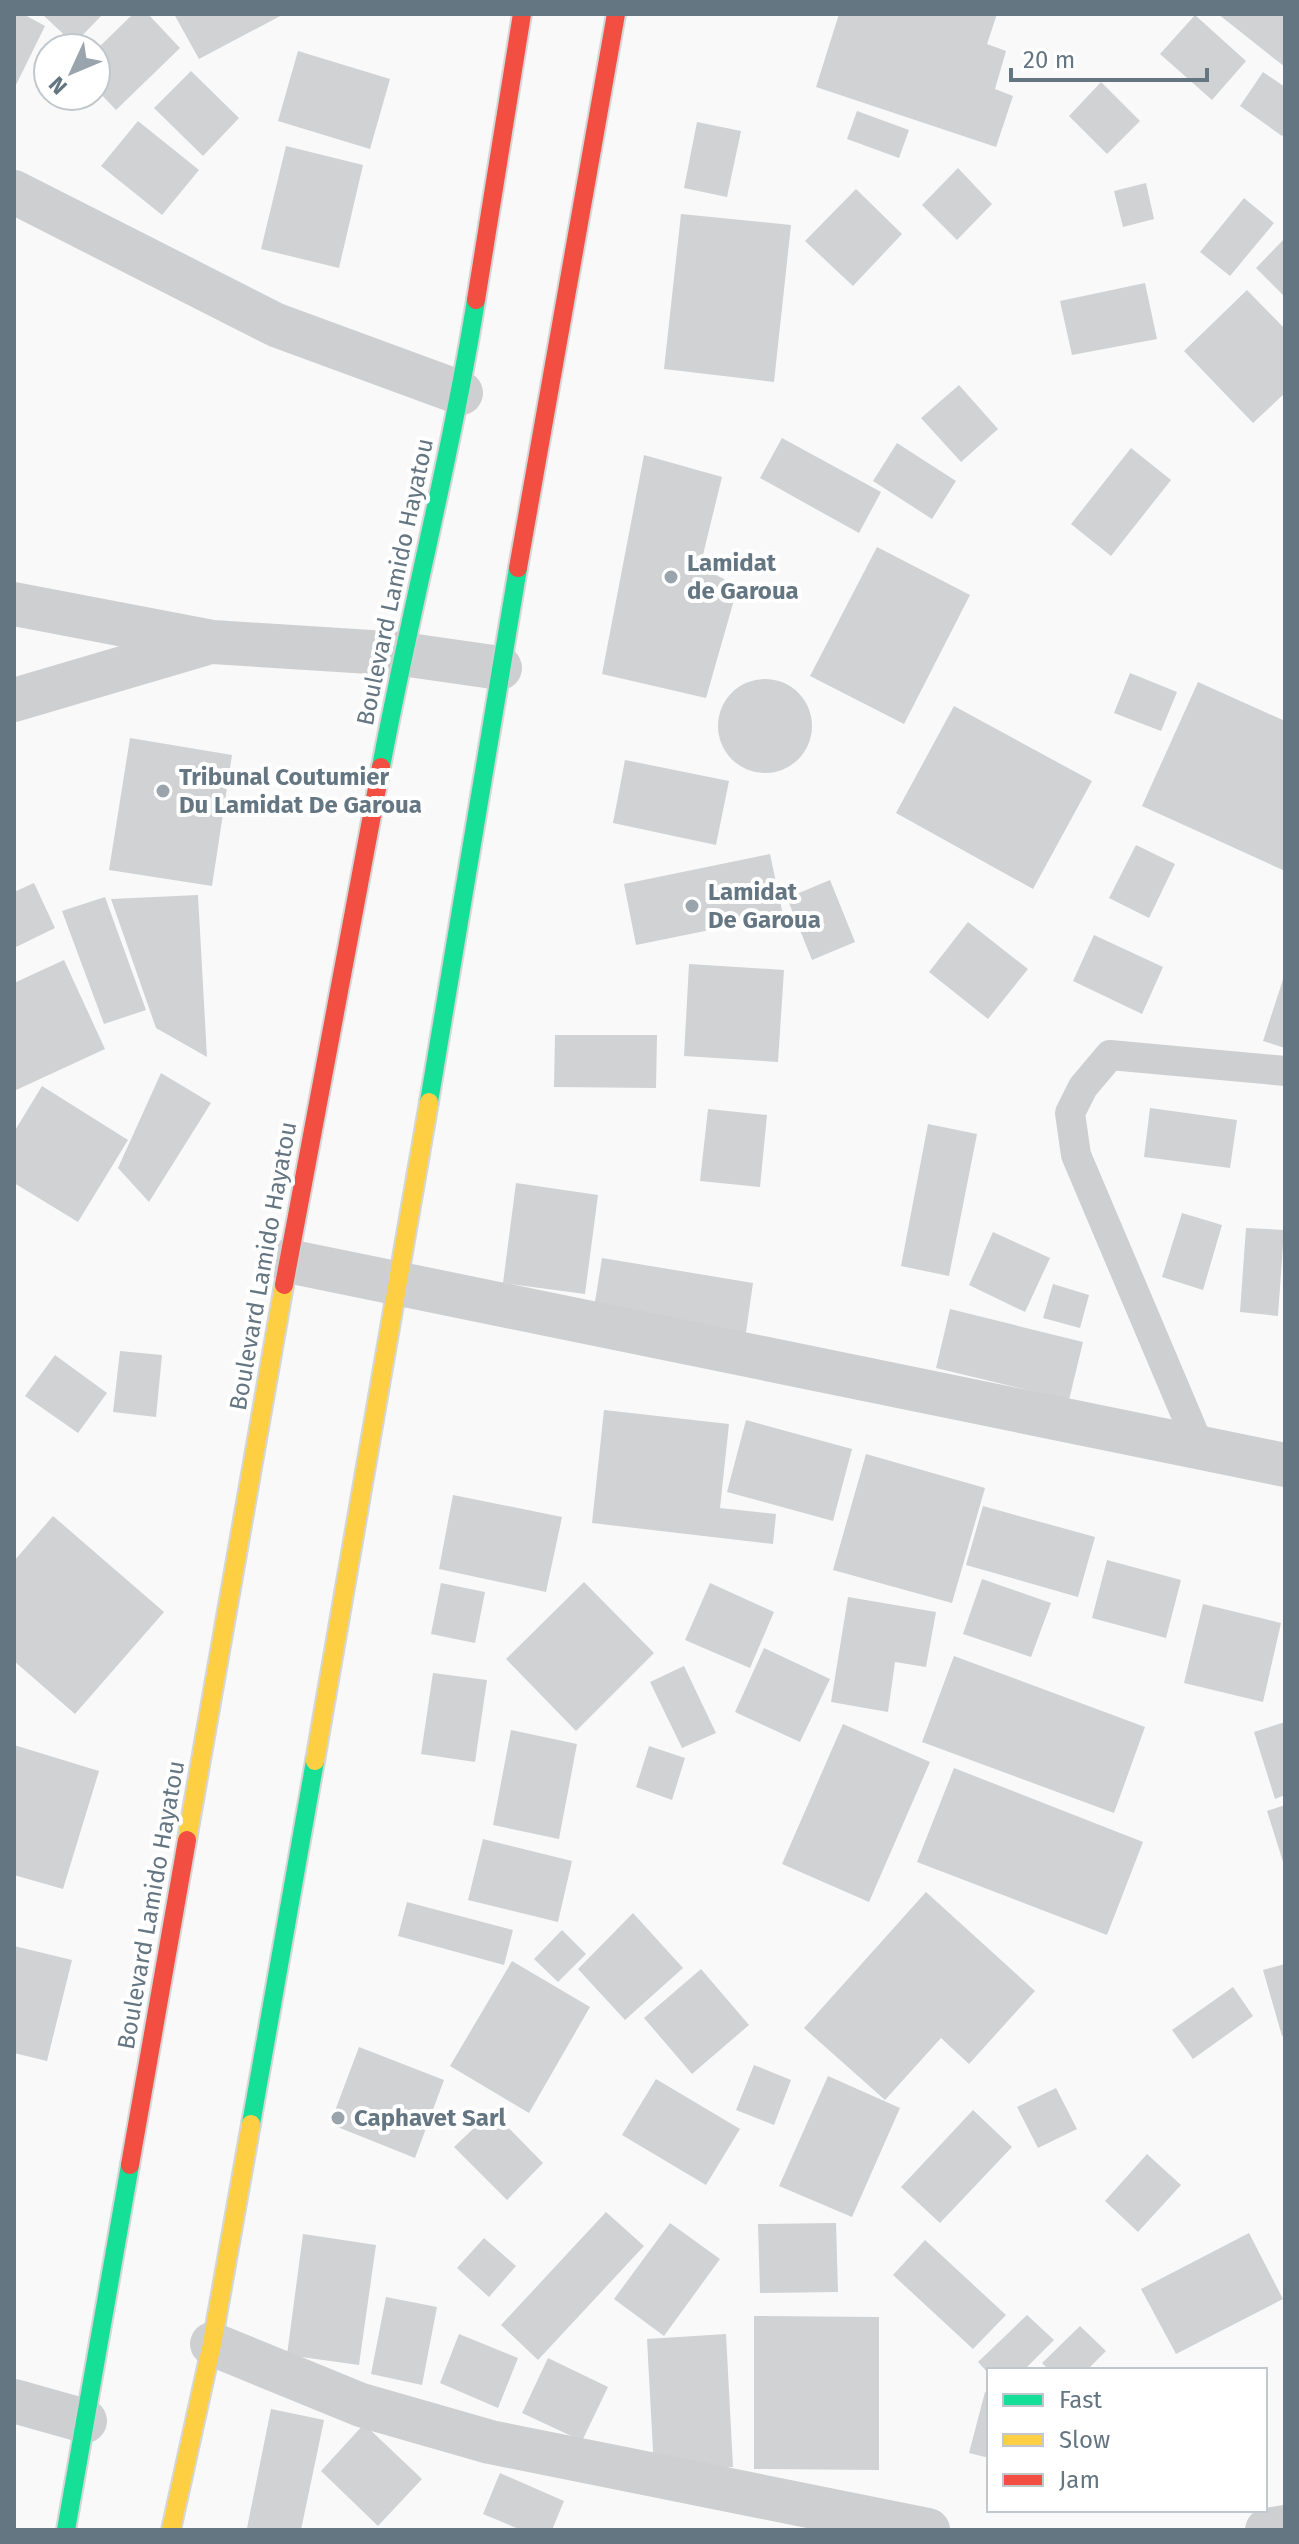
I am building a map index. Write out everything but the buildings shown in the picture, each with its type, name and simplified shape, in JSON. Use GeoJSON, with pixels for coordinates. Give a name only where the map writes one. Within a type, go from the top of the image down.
{"type":"FeatureCollection","features":[{"type":"Feature","properties":{"kind":"main road","name":"Boulevard Lamido Hayatou"},"geometry":{"type":"LineString","coordinates":[[66,2530],[288,1261],[402,654],[461,393],[522,14]]}},
{"type":"Feature","properties":{"kind":"main road"},"geometry":{"type":"LineString","coordinates":[[171,2530],[212,2344],[399,1283],[500,668],[616,14]]}},
{"type":"Feature","properties":{"kind":"street"},"geometry":{"type":"LineString","coordinates":[[14,192],[276,325],[461,393]]}},
{"type":"Feature","properties":{"kind":"street"},"geometry":{"type":"LineString","coordinates":[[14,604],[213,642],[402,654],[500,668]]}},
{"type":"Feature","properties":{"kind":"street"},"geometry":{"type":"LineString","coordinates":[[14,700],[213,642]]}},
{"type":"Feature","properties":{"kind":"street"},"geometry":{"type":"LineString","coordinates":[[288,1261],[1285,1465]]}},
{"type":"Feature","properties":{"kind":"street"},"geometry":{"type":"LineString","coordinates":[[212,2344],[361,2405],[490,2442],[928,2530]]}},
{"type":"Feature","properties":{"kind":"street"},"geometry":{"type":"LineString","coordinates":[[14,2401],[85,2421]]}},
{"type":"Feature","properties":{"kind":"street"},"geometry":{"type":"LineString","coordinates":[[1267,2530],[1285,2527]]}},
{"type":"Feature","properties":{"kind":"lane"},"geometry":{"type":"LineString","coordinates":[[1200,1448],[1076,1155],[1070,1113],[1083,1087],[1110,1055],[1285,1071]]}},
{"type":"Feature","properties":{"kind":"traffic: fast"},"geometry":{"type":"LineString","coordinates":[[381,767],[455,417],[476,300]]}},
{"type":"Feature","properties":{"kind":"traffic: fast"},"geometry":{"type":"LineString","coordinates":[[429,1102],[518,568]]}},
{"type":"Feature","properties":{"kind":"traffic: fast"},"geometry":{"type":"LineString","coordinates":[[251,2124],[315,1761]]}},
{"type":"Feature","properties":{"kind":"traffic: fast"},"geometry":{"type":"LineString","coordinates":[[66,2530],[130,2165]]}},
{"type":"Feature","properties":{"kind":"traffic: slow"},"geometry":{"type":"LineString","coordinates":[[315,1761],[429,1102]]}},
{"type":"Feature","properties":{"kind":"traffic: slow"},"geometry":{"type":"LineString","coordinates":[[187,1840],[284,1285]]}},
{"type":"Feature","properties":{"kind":"traffic: slow"},"geometry":{"type":"LineString","coordinates":[[171,2530],[212,2344],[251,2124]]}},
{"type":"Feature","properties":{"kind":"traffic: jam"},"geometry":{"type":"LineString","coordinates":[[476,300],[522,14]]}},
{"type":"Feature","properties":{"kind":"traffic: jam"},"geometry":{"type":"LineString","coordinates":[[518,568],[616,14]]}},
{"type":"Feature","properties":{"kind":"traffic: jam"},"geometry":{"type":"LineString","coordinates":[[284,1285],[381,767]]}},
{"type":"Feature","properties":{"kind":"traffic: jam"},"geometry":{"type":"LineString","coordinates":[[130,2165],[187,1840]]}},
{"type":"Feature","properties":{"kind":"place","name":"Lamidat de Garoua"},"geometry":{"type":"Point","coordinates":[671,577]}},
{"type":"Feature","properties":{"kind":"place","name":"Tribunal Coutumier Du Lamidat De Garoua"},"geometry":{"type":"Point","coordinates":[163,791]}},
{"type":"Feature","properties":{"kind":"place","name":"Lamidat De Garoua"},"geometry":{"type":"Point","coordinates":[692,906]}},
{"type":"Feature","properties":{"kind":"place","name":"Caphavet Sarl"},"geometry":{"type":"Point","coordinates":[338,2118]}}]}
